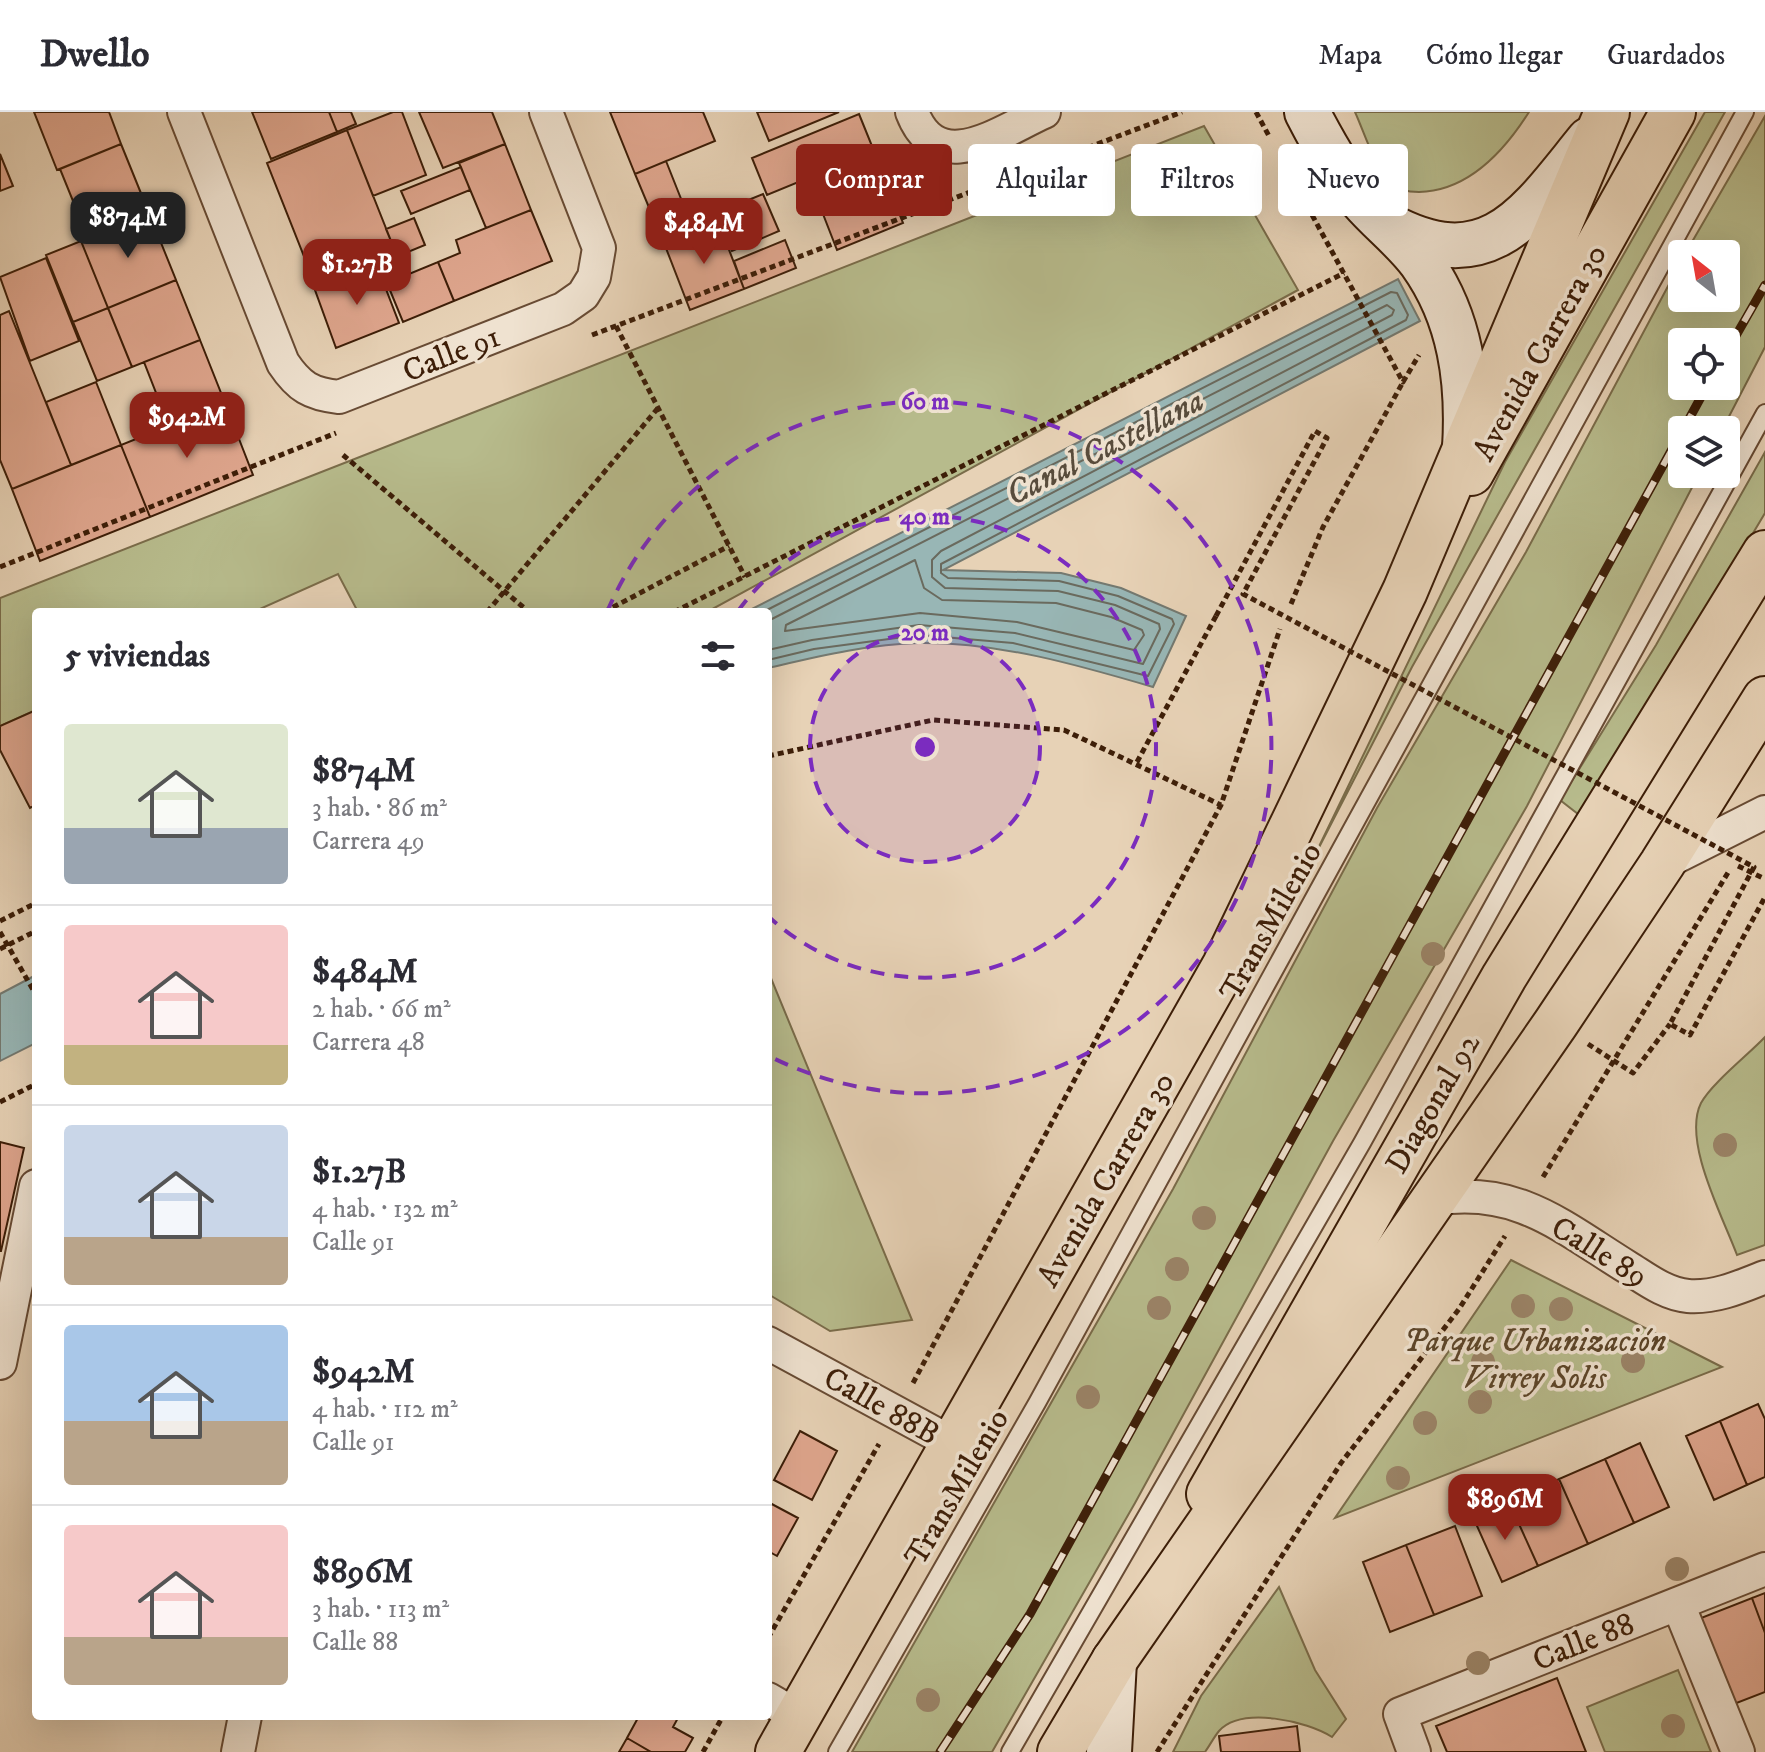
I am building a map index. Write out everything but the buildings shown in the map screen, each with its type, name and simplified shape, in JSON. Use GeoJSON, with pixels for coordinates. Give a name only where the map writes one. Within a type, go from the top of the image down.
{"type":"FeatureCollection","features":[{"type":"Feature","properties":{"kind":"main road","name":"Avenida Carrera 30"},"geometry":{"type":"LineString","coordinates":[[1405,591],[1673,112]]}},
{"type":"Feature","properties":{"kind":"main road","name":"Avenida Carrera 30"},"geometry":{"type":"LineString","coordinates":[[782,1723],[954,1444],[1225,965],[1405,591],[1602,121]]}},
{"type":"Feature","properties":{"kind":"main road","name":"Diagonal 92"},"geometry":{"type":"LineString","coordinates":[[1114,1661],[1504,977],[1765,553]]}},
{"type":"Feature","properties":{"kind":"main road"},"geometry":{"type":"LineString","coordinates":[[1060,1752],[1114,1661],[1556,1023],[1662,864],[1765,699]]}},
{"type":"Feature","properties":{"kind":"street","name":"Calle 91"},"geometry":{"type":"LineString","coordinates":[[184,112],[283,363],[297,384],[315,395],[339,397],[563,309],[583,295],[594,277],[599,248],[546,112]]}},
{"type":"Feature","properties":{"kind":"street"},"geometry":{"type":"LineString","coordinates":[[912,112],[917,125],[935,144],[958,150],[1044,112]]}},
{"type":"Feature","properties":{"kind":"street"},"geometry":{"type":"LineString","coordinates":[[1307,112],[1341,173],[1421,263],[1446,306],[1462,352],[1468,400],[1465,448]]}},
{"type":"Feature","properties":{"kind":"street"},"geometry":{"type":"LineString","coordinates":[[1388,225],[1433,243],[1480,244],[1531,212],[1602,121]]}},
{"type":"Feature","properties":{"kind":"street"},"geometry":{"type":"LineString","coordinates":[[1662,864],[1765,812]]}},
{"type":"Feature","properties":{"kind":"street","name":"Calle 89"},"geometry":{"type":"LineString","coordinates":[[1435,1199],[1481,1194],[1524,1207],[1657,1286],[1685,1296],[1712,1295],[1765,1277]]}},
{"type":"Feature","properties":{"kind":"street"},"geometry":{"type":"LineString","coordinates":[[0,1363],[4,1319],[32,1203]]}},
{"type":"Feature","properties":{"kind":"street","name":"Calle 88B"},"geometry":{"type":"LineString","coordinates":[[772,1345],[954,1444]]}},
{"type":"Feature","properties":{"kind":"street","name":"Calle 88"},"geometry":{"type":"LineString","coordinates":[[1414,1752],[1400,1714],[1765,1569]]}},
{"type":"Feature","properties":{"kind":"street"},"geometry":{"type":"LineString","coordinates":[[1678,1604],[1738,1752]]}},
{"type":"Feature","properties":{"kind":"street"},"geometry":{"type":"LineString","coordinates":[[1109,1752],[1114,1661]]}},
{"type":"Feature","properties":{"kind":"street"},"geometry":{"type":"LineString","coordinates":[[239,1752],[244,1720]]}},
{"type":"Feature","properties":{"kind":"lane","name":"TransMilenio"},"geometry":{"type":"LineString","coordinates":[[837,1752],[1052,1375],[1745,112]]}},
{"type":"Feature","properties":{"kind":"lane"},"geometry":{"type":"LineString","coordinates":[[1010,1752],[1362,1143],[1765,413]]}},
{"type":"Feature","properties":{"kind":"path"},"geometry":{"type":"LineString","coordinates":[[1256,112],[1271,139]]}},
{"type":"Feature","properties":{"kind":"path"},"geometry":{"type":"LineString","coordinates":[[1313,216],[1387,349]]}},
{"type":"Feature","properties":{"kind":"path"},"geometry":{"type":"LineString","coordinates":[[682,608],[1344,273]]}},
{"type":"Feature","properties":{"kind":"path"},"geometry":{"type":"LineString","coordinates":[[616,326],[745,577]]}},
{"type":"Feature","properties":{"kind":"path"},"geometry":{"type":"LineString","coordinates":[[1291,604],[1323,527],[1403,382]]}},
{"type":"Feature","properties":{"kind":"path"},"geometry":{"type":"LineString","coordinates":[[490,608],[658,408]]}},
{"type":"Feature","properties":{"kind":"path"},"geometry":{"type":"LineString","coordinates":[[1137,762],[1315,431],[1327,438],[1243,594],[1754,867],[1670,1024],[1633,1073],[1556,1023]]}},
{"type":"Feature","properties":{"kind":"path"},"geometry":{"type":"LineString","coordinates":[[343,455],[524,608]]}},
{"type":"Feature","properties":{"kind":"path"},"geometry":{"type":"LineString","coordinates":[[612,608],[729,546]]}},
{"type":"Feature","properties":{"kind":"path"},"geometry":{"type":"LineString","coordinates":[[772,1631],[897,1414],[1221,805],[1280,629]]}},
{"type":"Feature","properties":{"kind":"path"},"geometry":{"type":"LineString","coordinates":[[772,755],[933,720],[1064,730],[1137,762],[1221,805]]}},
{"type":"Feature","properties":{"kind":"path"},"geometry":{"type":"LineString","coordinates":[[1157,1752],[1341,1463],[1459,1309],[1735,862],[1765,879]]}},
{"type":"Feature","properties":{"kind":"path"},"geometry":{"type":"LineString","coordinates":[[1670,1024],[1690,1035],[1765,897]]}},
{"type":"Feature","properties":{"kind":"path"},"geometry":{"type":"LineString","coordinates":[[0,921],[32,905]]}},
{"type":"Feature","properties":{"kind":"path"},"geometry":{"type":"LineString","coordinates":[[0,932],[32,988]]}},
{"type":"Feature","properties":{"kind":"path"},"geometry":{"type":"LineString","coordinates":[[0,949],[32,933]]}},
{"type":"Feature","properties":{"kind":"path"},"geometry":{"type":"LineString","coordinates":[[0,1102],[32,1086]]}},
{"type":"Feature","properties":{"kind":"path"},"geometry":{"type":"LineString","coordinates":[[703,1752],[721,1720]]}},
{"type":"Feature","properties":{"kind":"green space"},"geometry":{"type":"Polygon","coordinates":[[[1355,112],[1529,112],[1509,140],[1483,166],[1437,190],[1408,191],[1408,144],[1369,144],[1355,112]]]}},
{"type":"Feature","properties":{"kind":"green space"},"geometry":{"type":"Polygon","coordinates":[[[1705,112],[1725,112],[1412,667],[1312,861],[1505,462],[1705,112]]]}},
{"type":"Feature","properties":{"kind":"green space"},"geometry":{"type":"Polygon","coordinates":[[[1765,116],[1765,347],[1740,395],[1740,328],[1668,328],[1668,400],[1738,400],[1729,416],[1668,416],[1668,488],[1692,488],[1527,806],[1333,1141],[1135,1503],[992,1752],[852,1752],[1173,1189],[1377,808],[1526,552],[1668,286],[1668,312],[1740,312],[1740,240],[1693,240],[1765,116]]]}},
{"type":"Feature","properties":{"kind":"green space"},"geometry":{"type":"Polygon","coordinates":[[[1204,126],[1214,144],[1158,144],[1204,126]]]}},
{"type":"Feature","properties":{"kind":"green space"},"geometry":{"type":"Polygon","coordinates":[[[1131,155],[1131,216],[1256,216],[1298,290],[714,608],[356,608],[338,574],[262,608],[32,608],[32,712],[0,726],[0,598],[974,216],[1115,216],[1115,161],[1131,155]]]}},
{"type":"Feature","properties":{"kind":"green space"},"geometry":{"type":"Polygon","coordinates":[[[1765,452],[1765,513],[1669,674],[1578,814],[1560,800],[1656,645],[1765,452]]]}},
{"type":"Feature","properties":{"kind":"green space"},"geometry":{"type":"Polygon","coordinates":[[[772,981],[912,1320],[830,1331],[772,1296],[772,981]]]}},
{"type":"Feature","properties":{"kind":"green space"},"geometry":{"type":"Polygon","coordinates":[[[1765,1037],[1765,1245],[1737,1255],[1700,1158],[1697,1119],[1706,1095],[1765,1037]]]}},
{"type":"Feature","properties":{"kind":"green space","name":"Parque Urbanización Virrey Solis"},"geometry":{"type":"Polygon","coordinates":[[[1511,1260],[1722,1367],[1335,1518],[1511,1260]]]}},
{"type":"Feature","properties":{"kind":"green space"},"geometry":{"type":"Polygon","coordinates":[[[1279,1587],[1315,1670],[1346,1719],[1332,1737],[1291,1721],[1243,1719],[1229,1723],[1219,1731],[1205,1752],[1173,1752],[1201,1696],[1279,1587]]]}},
{"type":"Feature","properties":{"kind":"green space"},"geometry":{"type":"Polygon","coordinates":[[[1678,1670],[1711,1752],[1605,1752],[1587,1707],[1678,1670]]]}},
{"type":"Feature","properties":{"kind":"water","name":"Canal Castellana"},"geometry":{"type":"Polygon","coordinates":[[[1398,279],[1420,321],[943,570],[1061,573],[1121,588],[1186,616],[1153,687],[1038,656],[949,644],[881,646],[772,667],[772,608],[754,608],[1398,279]]]}},
{"type":"Feature","properties":{"kind":"water"},"geometry":{"type":"Polygon","coordinates":[[[32,977],[32,1045],[0,1061],[0,994],[32,977]]]}},
{"type":"Feature","properties":{"kind":"railway"},"geometry":{"type":"LineString","coordinates":[[1740,329],[1765,285]]}},
{"type":"Feature","properties":{"kind":"railway"},"geometry":{"type":"LineString","coordinates":[[1691,416],[1699,400]]}},
{"type":"Feature","properties":{"kind":"railway"},"geometry":{"type":"LineString","coordinates":[[940,1752],[1030,1614],[1668,456]]}}]}
